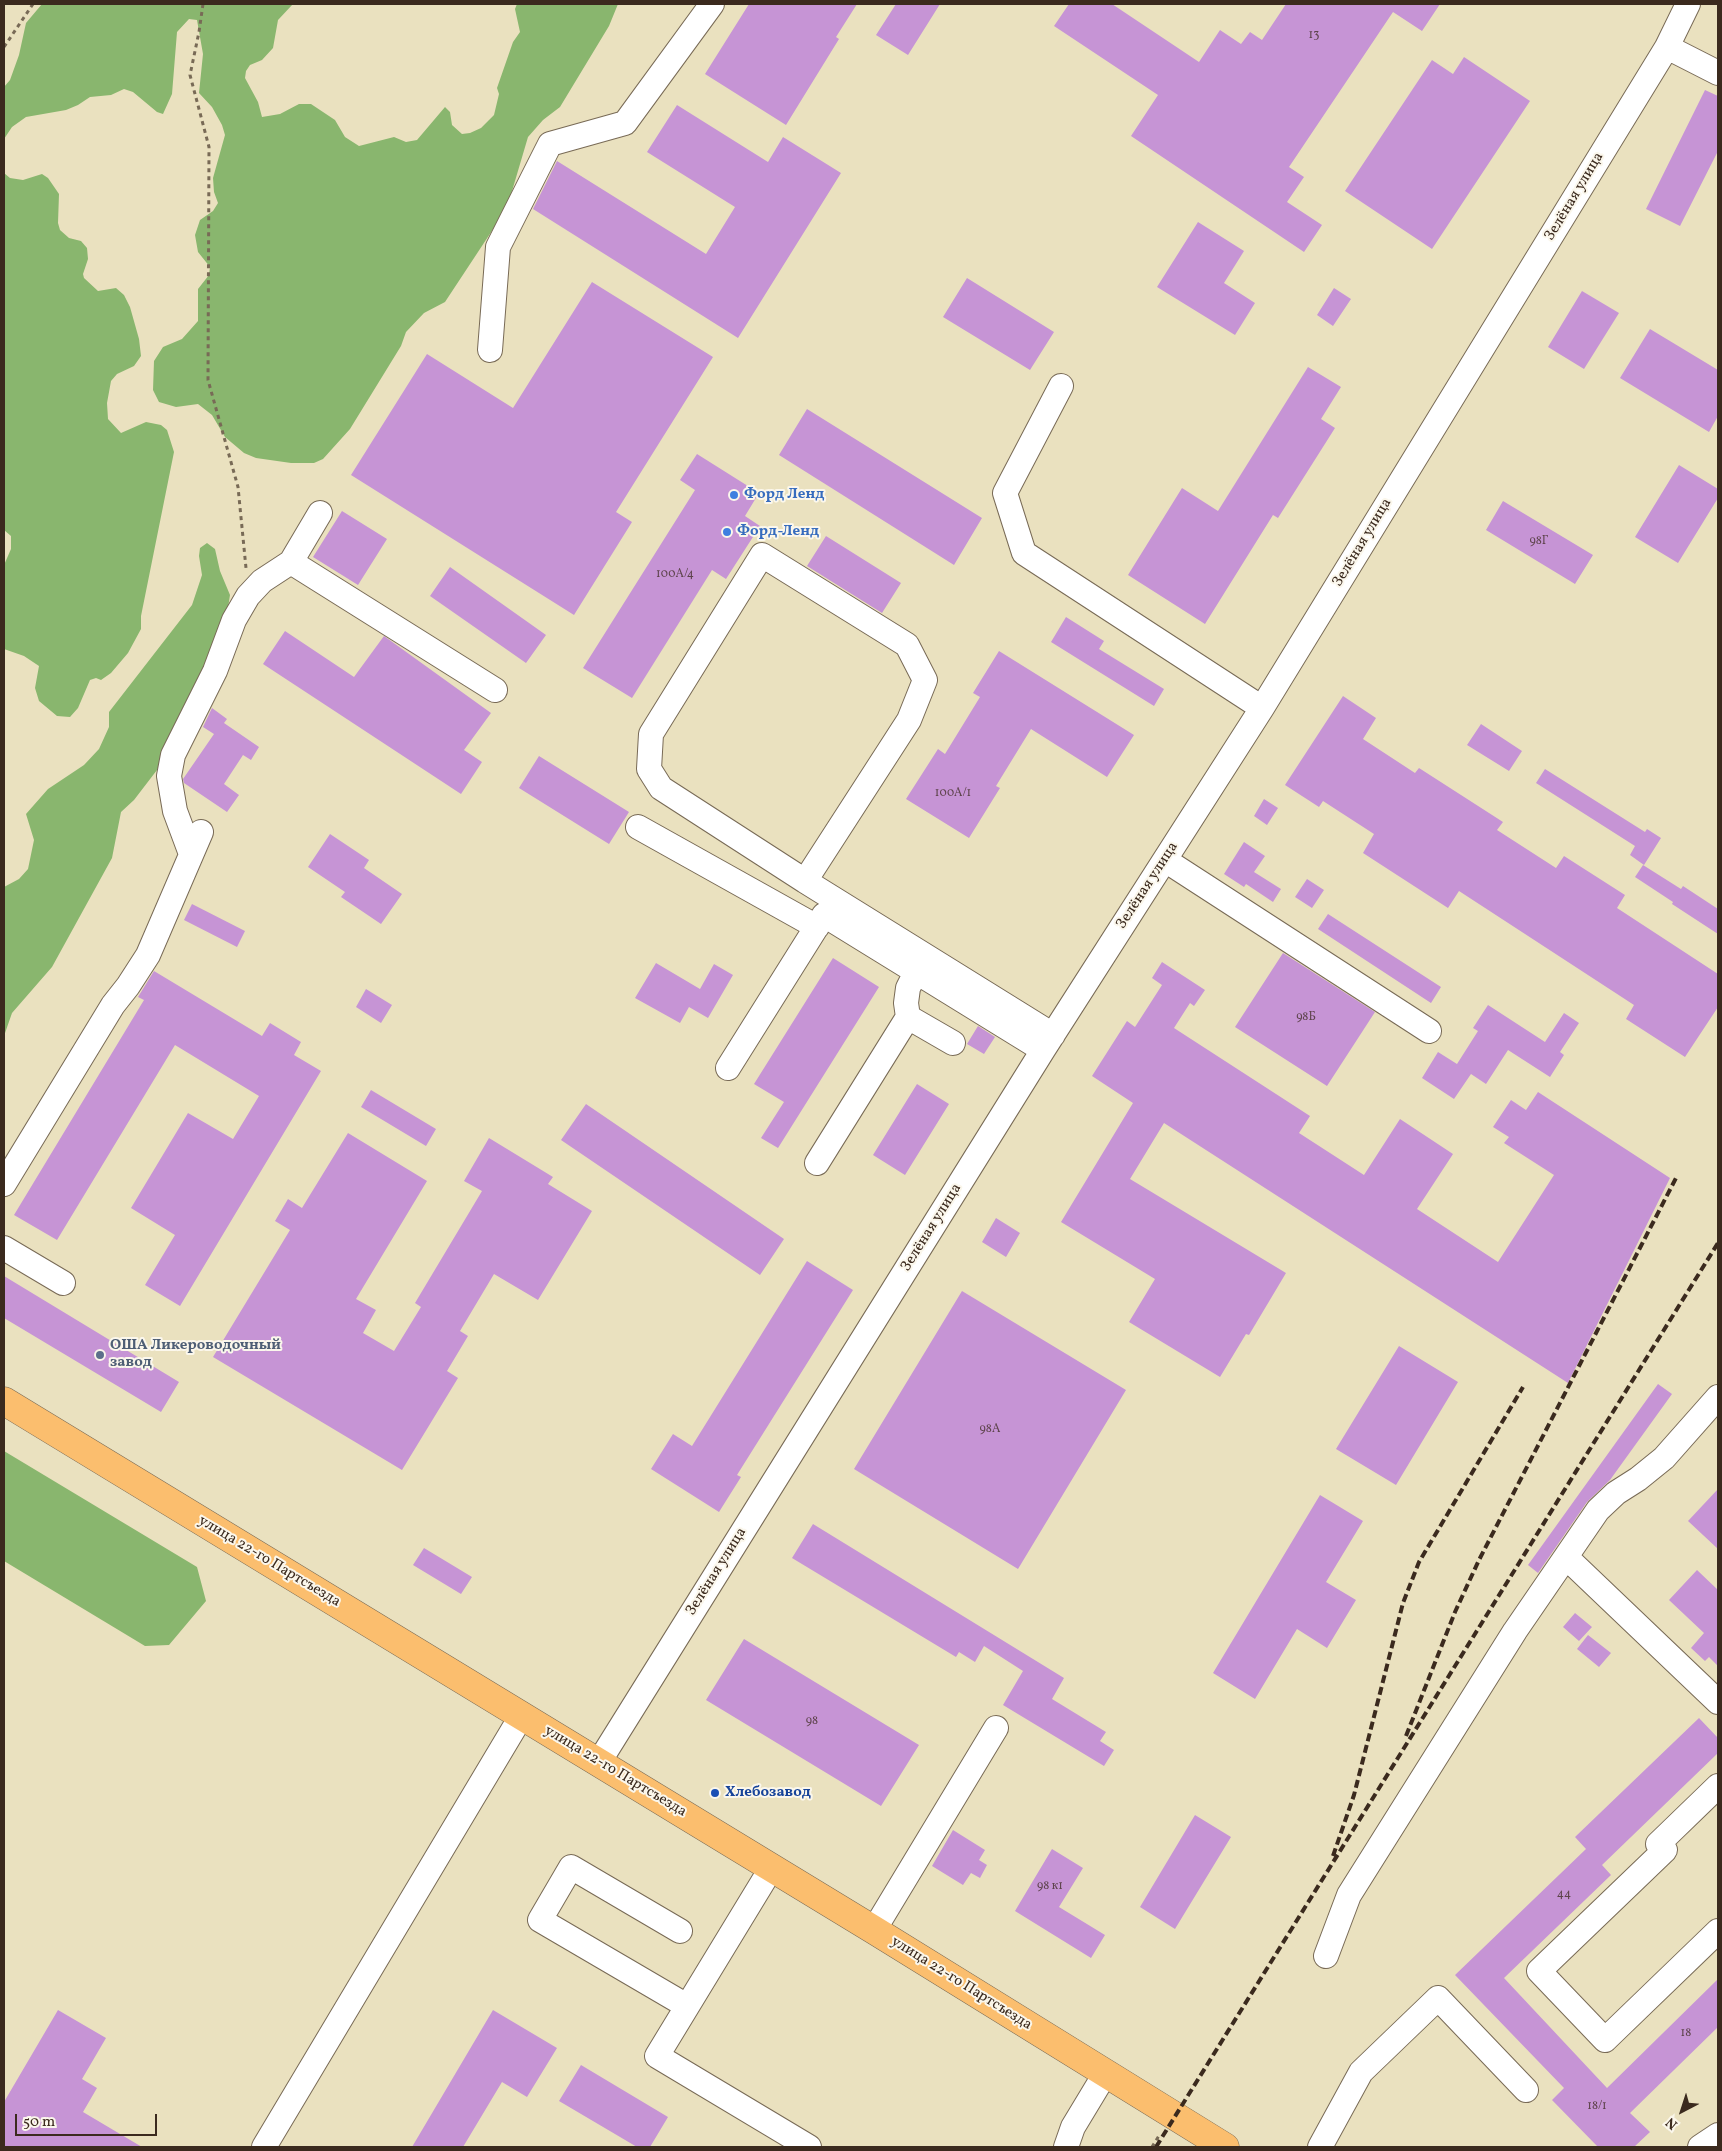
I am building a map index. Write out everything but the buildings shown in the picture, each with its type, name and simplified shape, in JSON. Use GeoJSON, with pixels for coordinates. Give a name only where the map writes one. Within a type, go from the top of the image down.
{"type":"FeatureCollection","features":[{"type":"Feature","properties":{"kind":"main road","name":"улица 22-го Партсъезда"},"geometry":{"type":"LineString","coordinates":[[4,1401],[874,1930],[1225,2147]]}},
{"type":"Feature","properties":{"kind":"street"},"geometry":{"type":"LineString","coordinates":[[490,350],[498,247],[550,144],[625,123],[712,4]]}},
{"type":"Feature","properties":{"kind":"street","name":"Зелёная улица"},"geometry":{"type":"LineString","coordinates":[[599,1762],[1048,1043],[1262,708],[1667,47],[1688,4]]}},
{"type":"Feature","properties":{"kind":"street"},"geometry":{"type":"LineString","coordinates":[[1667,47],[1718,73]]}},
{"type":"Feature","properties":{"kind":"street"},"geometry":{"type":"LineString","coordinates":[[1061,386],[1005,493],[1024,553],[1262,708]]}},
{"type":"Feature","properties":{"kind":"street"},"geometry":{"type":"LineString","coordinates":[[191,854],[175,811],[169,776],[173,755],[215,671],[234,620],[248,596],[262,581],[291,562],[320,513]]}},
{"type":"Feature","properties":{"kind":"street"},"geometry":{"type":"LineString","coordinates":[[805,881],[909,720],[925,680],[908,645],[762,555],[651,734],[649,769],[662,788],[1048,1043]]}},
{"type":"Feature","properties":{"kind":"street"},"geometry":{"type":"LineString","coordinates":[[291,562],[495,690]]}},
{"type":"Feature","properties":{"kind":"street"},"geometry":{"type":"LineString","coordinates":[[638,827],[817,926]]}},
{"type":"Feature","properties":{"kind":"street"},"geometry":{"type":"LineString","coordinates":[[4,1184],[113,1005],[148,955],[201,832]]}},
{"type":"Feature","properties":{"kind":"street"},"geometry":{"type":"LineString","coordinates":[[1165,860],[1429,1031]]}},
{"type":"Feature","properties":{"kind":"street"},"geometry":{"type":"LineString","coordinates":[[728,1068],[824,914],[916,972],[1048,1043]]}},
{"type":"Feature","properties":{"kind":"street"},"geometry":{"type":"LineString","coordinates":[[818,1163],[908,1017],[906,1003],[908,988],[916,972]]}},
{"type":"Feature","properties":{"kind":"street"},"geometry":{"type":"LineString","coordinates":[[908,1017],[953,1044]]}},
{"type":"Feature","properties":{"kind":"street"},"geometry":{"type":"LineString","coordinates":[[4,1248],[63,1283]]}},
{"type":"Feature","properties":{"kind":"street"},"geometry":{"type":"LineString","coordinates":[[1326,1956],[1349,1895],[1515,1631],[1567,1558],[1598,1510],[1616,1493],[1638,1479],[1664,1458],[1718,1397]]}},
{"type":"Feature","properties":{"kind":"street"},"geometry":{"type":"LineString","coordinates":[[1567,1558],[1718,1702]]}},
{"type":"Feature","properties":{"kind":"street"},"geometry":{"type":"LineString","coordinates":[[264,2147],[522,1715]]}},
{"type":"Feature","properties":{"kind":"street"},"geometry":{"type":"LineString","coordinates":[[874,1930],[996,1728]]}},
{"type":"Feature","properties":{"kind":"street"},"geometry":{"type":"LineString","coordinates":[[1718,1786],[1658,1844],[1665,1850],[1538,1971],[1604,2040],[1718,1931]]}},
{"type":"Feature","properties":{"kind":"street"},"geometry":{"type":"LineString","coordinates":[[680,1931],[571,1867],[540,1920],[687,2006]]}},
{"type":"Feature","properties":{"kind":"street"},"geometry":{"type":"LineString","coordinates":[[772,1868],[656,2056],[809,2147]]}},
{"type":"Feature","properties":{"kind":"street"},"geometry":{"type":"LineString","coordinates":[[1320,2147],[1361,2072],[1438,1998],[1526,2090]]}},
{"type":"Feature","properties":{"kind":"street"},"geometry":{"type":"LineString","coordinates":[[1066,2147],[1073,2127],[1105,2074]]}},
{"type":"Feature","properties":{"kind":"street"},"geometry":{"type":"LineString","coordinates":[[1700,2147],[1718,2134]]}},
{"type":"Feature","properties":{"kind":"path"},"geometry":{"type":"LineString","coordinates":[[4,47],[33,4]]}},
{"type":"Feature","properties":{"kind":"path"},"geometry":{"type":"LineString","coordinates":[[203,4],[190,75],[209,148],[208,380],[238,487],[248,596]]}},
{"type":"Feature","properties":{"kind":"path"},"geometry":{"type":"LineString","coordinates":[[1152,2147],[1165,2126]]}},
{"type":"Feature","properties":{"kind":"green space"},"geometry":{"type":"Polygon","coordinates":[[[42,4],[293,4],[278,20],[273,48],[262,60],[250,65],[246,71],[245,78],[258,102],[262,117],[280,114],[299,104],[311,104],[335,120],[345,137],[359,146],[394,137],[406,142],[417,140],[445,107],[450,112],[452,125],[462,134],[481,128],[494,115],[499,94],[497,88],[513,42],[520,32],[515,9],[517,4],[618,4],[609,26],[560,107],[543,120],[528,137],[507,208],[445,302],[424,313],[406,332],[401,346],[350,429],[323,459],[314,463],[291,463],[256,458],[244,453],[225,437],[212,415],[198,404],[176,407],[159,402],[153,390],[154,361],[163,347],[182,339],[198,321],[198,289],[209,275],[210,267],[198,252],[195,235],[200,220],[213,211],[218,203],[214,192],[213,178],[225,135],[212,107],[199,93],[203,54],[197,20],[189,19],[177,32],[172,94],[163,114],[157,112],[133,92],[124,89],[111,95],[90,97],[66,110],[26,117],[12,127],[4,139],[4,87],[10,80],[19,55],[26,23],[42,4]]]}},
{"type":"Feature","properties":{"kind":"green space"},"geometry":{"type":"Polygon","coordinates":[[[4,173],[10,178],[23,180],[42,174],[48,178],[59,194],[58,223],[60,230],[69,238],[81,241],[87,248],[88,259],[83,274],[84,278],[98,291],[116,288],[124,295],[130,307],[139,339],[141,356],[134,366],[117,374],[111,381],[107,403],[108,419],[121,433],[146,422],[161,425],[167,430],[174,452],[141,616],[141,629],[128,653],[111,673],[101,680],[96,678],[90,680],[78,708],[70,717],[57,716],[39,701],[35,688],[39,666],[24,656],[4,649],[4,565],[11,549],[11,536],[4,530],[4,173]]]}},
{"type":"Feature","properties":{"kind":"green space"},"geometry":{"type":"Polygon","coordinates":[[[207,543],[215,549],[220,571],[230,595],[226,620],[157,770],[134,800],[121,812],[112,858],[52,967],[12,1013],[4,1036],[4,887],[19,879],[28,869],[34,840],[26,814],[48,789],[84,765],[99,749],[109,727],[109,712],[192,605],[202,575],[199,556],[200,548],[207,543]]]}},
{"type":"Feature","properties":{"kind":"green space"},"geometry":{"type":"Polygon","coordinates":[[[4,1451],[197,1567],[206,1601],[169,1645],[145,1646],[4,1561],[4,1451]]]}},
{"type":"Feature","properties":{"kind":"railway"},"geometry":{"type":"LineString","coordinates":[[1406,1736],[1455,1612],[1479,1560],[1676,1178]]}},
{"type":"Feature","properties":{"kind":"railway"},"geometry":{"type":"LineString","coordinates":[[1156,2147],[1718,1243]]}},
{"type":"Feature","properties":{"kind":"railway"},"geometry":{"type":"LineString","coordinates":[[1333,1856],[1354,1795],[1403,1603],[1419,1562],[1523,1387]]}},
{"type":"Feature","properties":{"kind":"place","name":"Форд Ленд"},"geometry":{"type":"Point","coordinates":[734,495]}},
{"type":"Feature","properties":{"kind":"place","name":"Форд-Ленд"},"geometry":{"type":"Point","coordinates":[727,532]}},
{"type":"Feature","properties":{"kind":"place","name":"ОША Ликероводочный завод"},"geometry":{"type":"Point","coordinates":[100,1355]}},
{"type":"Feature","properties":{"kind":"place","name":"Хлебозавод"},"geometry":{"type":"Point","coordinates":[715,1793]}}]}
